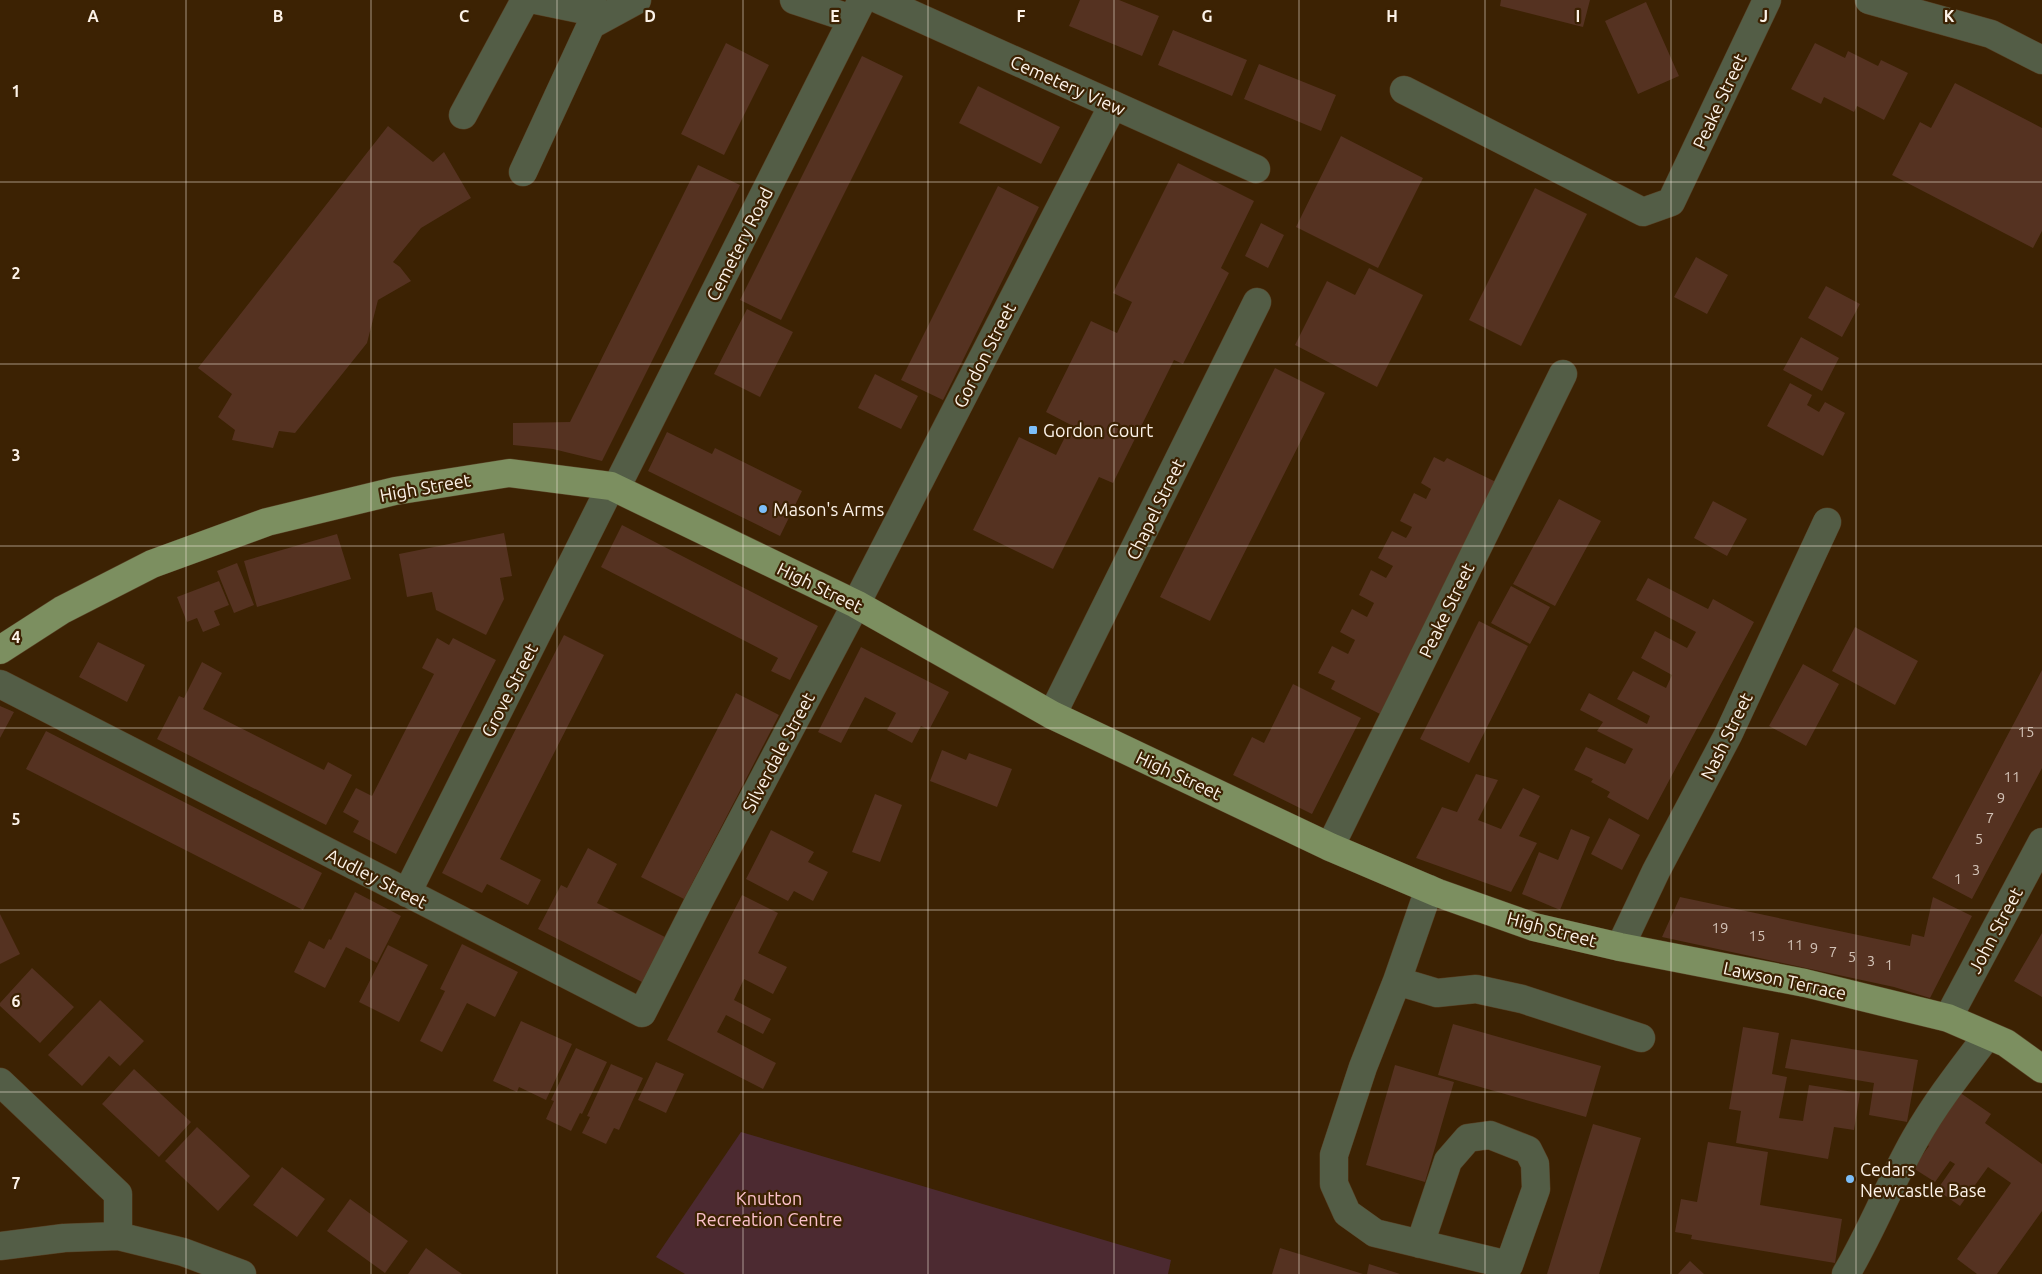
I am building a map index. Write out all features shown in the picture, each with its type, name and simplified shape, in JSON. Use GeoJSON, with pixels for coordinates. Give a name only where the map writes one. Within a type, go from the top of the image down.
{"type":"FeatureCollection","features":[{"type":"Feature","properties":{"kind":"main road","name":"High Street"},"geometry":{"type":"LineString","coordinates":[[0,650],[62,610],[152,564],[267,522],[395,491],[509,473],[613,487],[856,604],[1052,715],[1330,847],[1429,889],[1534,927],[1620,947]]}},
{"type":"Feature","properties":{"kind":"main road","name":"Lawson Terrace"},"geometry":{"type":"LineString","coordinates":[[1620,947],[1805,983],[1948,1018]]}},
{"type":"Feature","properties":{"kind":"main road"},"geometry":{"type":"LineString","coordinates":[[1948,1018],[2006,1043],[2042,1069]]}},
{"type":"Feature","properties":{"kind":"street"},"geometry":{"type":"LineString","coordinates":[[463,115],[525,0]]}},
{"type":"Feature","properties":{"kind":"street"},"geometry":{"type":"LineString","coordinates":[[536,0],[609,15]]}},
{"type":"Feature","properties":{"kind":"street"},"geometry":{"type":"LineString","coordinates":[[523,172],[591,25],[637,0]]}},
{"type":"Feature","properties":{"kind":"street"},"geometry":{"type":"LineString","coordinates":[[794,0],[857,10]]}},
{"type":"Feature","properties":{"kind":"street","name":"Cemetery View"},"geometry":{"type":"LineString","coordinates":[[880,0],[1256,169]]}},
{"type":"Feature","properties":{"kind":"street","name":"Peake Street"},"geometry":{"type":"LineString","coordinates":[[1404,90],[1643,212],[1671,202],[1767,0]]}},
{"type":"Feature","properties":{"kind":"street"},"geometry":{"type":"LineString","coordinates":[[1869,0],[1991,34],[2042,60]]}},
{"type":"Feature","properties":{"kind":"street","name":"Cemetery Road"},"geometry":{"type":"LineString","coordinates":[[613,487],[857,10]]}},
{"type":"Feature","properties":{"kind":"street","name":"Gordon Street"},"geometry":{"type":"LineString","coordinates":[[856,604],[1113,105]]}},
{"type":"Feature","properties":{"kind":"street","name":"Chapel Street"},"geometry":{"type":"LineString","coordinates":[[1052,715],[1257,302]]}},
{"type":"Feature","properties":{"kind":"street","name":"Peake Street"},"geometry":{"type":"LineString","coordinates":[[1330,847],[1563,374]]}},
{"type":"Feature","properties":{"kind":"street","name":"Grove Street"},"geometry":{"type":"LineString","coordinates":[[407,893],[613,487]]}},
{"type":"Feature","properties":{"kind":"street","name":"Nash Street"},"geometry":{"type":"LineString","coordinates":[[1620,947],[1656,871],[1728,735],[1827,522]]}},
{"type":"Feature","properties":{"kind":"street","name":"Silverdale Street"},"geometry":{"type":"LineString","coordinates":[[699,900],[856,604]]}},
{"type":"Feature","properties":{"kind":"street","name":"Audley Street"},"geometry":{"type":"LineString","coordinates":[[0,684],[642,1013],[699,900]]}},
{"type":"Feature","properties":{"kind":"street","name":"John Street"},"geometry":{"type":"LineString","coordinates":[[1948,1018],[2042,842]]}},
{"type":"Feature","properties":{"kind":"street"},"geometry":{"type":"LineString","coordinates":[[1420,1244],[1448,1161],[1468,1138],[1490,1135],[1528,1150],[1535,1164],[1536,1189],[1509,1265],[1420,1244],[1375,1233],[1347,1213],[1334,1184],[1334,1155],[1363,1067],[1397,981],[1429,889]]}},
{"type":"Feature","properties":{"kind":"street"},"geometry":{"type":"LineString","coordinates":[[1397,981],[1437,994],[1476,989],[1522,999],[1641,1038]]}},
{"type":"Feature","properties":{"kind":"street"},"geometry":{"type":"LineString","coordinates":[[1846,1274],[1862,1247],[1916,1138],[1956,1077],[1987,1036]]}},
{"type":"Feature","properties":{"kind":"street"},"geometry":{"type":"LineString","coordinates":[[0,1082],[118,1194],[118,1236]]}},
{"type":"Feature","properties":{"kind":"street"},"geometry":{"type":"LineString","coordinates":[[0,1246],[64,1238],[118,1236],[183,1252],[242,1274]]}},
{"type":"Feature","properties":{"kind":"green space","name":"Knutton Recreation Centre"},"geometry":{"type":"Polygon","coordinates":[[[741,1132],[1171,1260],[1168,1274],[685,1274],[656,1257],[741,1132]]]}},
{"type":"Feature","properties":{"kind":"building"},"geometry":{"type":"Polygon","coordinates":[[[1080,0],[1119,0],[1159,16],[1142,56],[1069,26],[1080,0]]]}},
{"type":"Feature","properties":{"kind":"building"},"geometry":{"type":"Polygon","coordinates":[[[1501,0],[1590,0],[1583,27],[1500,6],[1501,0]]]}},
{"type":"Feature","properties":{"kind":"building"},"geometry":{"type":"Polygon","coordinates":[[[1646,2],[1679,76],[1638,94],[1605,21],[1646,2]]]}},
{"type":"Feature","properties":{"kind":"building"},"geometry":{"type":"Polygon","coordinates":[[[1173,30],[1247,60],[1232,96],[1158,65],[1173,30]]]}},
{"type":"Feature","properties":{"kind":"building"},"geometry":{"type":"Polygon","coordinates":[[[726,43],[769,65],[724,155],[681,134],[726,43]]]}},
{"type":"Feature","properties":{"kind":"building"},"geometry":{"type":"Polygon","coordinates":[[[1815,43],[1845,58],[1848,51],[1878,66],[1881,60],[1908,73],[1884,120],[1857,106],[1854,112],[1824,97],[1821,104],[1791,89],[1815,43]]]}},
{"type":"Feature","properties":{"kind":"building"},"geometry":{"type":"Polygon","coordinates":[[[862,56],[903,76],[781,320],[740,300],[862,56]]]}},
{"type":"Feature","properties":{"kind":"building"},"geometry":{"type":"Polygon","coordinates":[[[1259,64],[1336,95],[1321,131],[1244,99],[1259,64]]]}},
{"type":"Feature","properties":{"kind":"building"},"geometry":{"type":"Polygon","coordinates":[[[1955,83],[2042,128],[2042,231],[2033,248],[1892,175],[1920,122],[1931,128],[1955,83]]]}},
{"type":"Feature","properties":{"kind":"building"},"geometry":{"type":"Polygon","coordinates":[[[978,86],[1060,127],[1041,164],[959,123],[978,86]]]}},
{"type":"Feature","properties":{"kind":"building"},"geometry":{"type":"Polygon","coordinates":[[[388,126],[433,162],[444,152],[471,198],[421,228],[393,262],[400,267],[411,281],[378,300],[367,343],[295,433],[279,431],[273,448],[232,440],[235,430],[218,417],[232,394],[198,368],[388,126]]]}},
{"type":"Feature","properties":{"kind":"building"},"geometry":{"type":"Polygon","coordinates":[[[1341,136],[1423,178],[1378,268],[1296,227],[1341,136]]]}},
{"type":"Feature","properties":{"kind":"building"},"geometry":{"type":"Polygon","coordinates":[[[1178,163],[1254,201],[1221,268],[1229,273],[1183,364],[1174,360],[1113,483],[1099,477],[1053,569],[973,530],[1019,437],[1056,455],[1071,425],[1046,412],[1091,321],[1117,333],[1132,302],[1113,293],[1178,163]]]}},
{"type":"Feature","properties":{"kind":"building"},"geometry":{"type":"Polygon","coordinates":[[[698,165],[740,185],[602,461],[553,449],[513,445],[513,423],[570,422],[698,165]]]}},
{"type":"Feature","properties":{"kind":"building"},"geometry":{"type":"Polygon","coordinates":[[[998,186],[1039,207],[943,400],[901,380],[998,186]]]}},
{"type":"Feature","properties":{"kind":"building"},"geometry":{"type":"Polygon","coordinates":[[[1535,188],[1587,214],[1521,346],[1469,320],[1535,188]]]}},
{"type":"Feature","properties":{"kind":"building"},"geometry":{"type":"Polygon","coordinates":[[[1261,223],[1284,235],[1268,268],[1245,256],[1261,223]]]}},
{"type":"Feature","properties":{"kind":"building"},"geometry":{"type":"Polygon","coordinates":[[[1696,257],[1728,275],[1707,314],[1674,297],[1696,257]]]}},
{"type":"Feature","properties":{"kind":"building"},"geometry":{"type":"Polygon","coordinates":[[[1369,268],[1423,295],[1377,387],[1295,345],[1327,281],[1355,295],[1369,268]]]}},
{"type":"Feature","properties":{"kind":"building"},"geometry":{"type":"Polygon","coordinates":[[[1826,286],[1860,304],[1842,337],[1808,318],[1826,286]]]}},
{"type":"Feature","properties":{"kind":"building"},"geometry":{"type":"Polygon","coordinates":[[[747,309],[793,332],[760,397],[714,374],[747,309]]]}},
{"type":"Feature","properties":{"kind":"building"},"geometry":{"type":"Polygon","coordinates":[[[1801,337],[1839,358],[1822,391],[1783,370],[1801,337]]]}},
{"type":"Feature","properties":{"kind":"building"},"geometry":{"type":"Polygon","coordinates":[[[1275,368],[1325,393],[1210,621],[1160,597],[1275,368]]]}},
{"type":"Feature","properties":{"kind":"building"},"geometry":{"type":"Polygon","coordinates":[[[875,374],[918,396],[901,429],[858,408],[875,374]]]}},
{"type":"Feature","properties":{"kind":"building"},"geometry":{"type":"Polygon","coordinates":[[[1790,383],[1812,395],[1807,405],[1819,412],[1825,402],[1845,413],[1823,456],[1767,426],[1790,383]]]}},
{"type":"Feature","properties":{"kind":"building"},"geometry":{"type":"Polygon","coordinates":[[[667,432],[712,454],[715,448],[802,491],[780,536],[648,471],[667,432]]]}},
{"type":"Feature","properties":{"kind":"building"},"geometry":{"type":"Polygon","coordinates":[[[1434,457],[1444,462],[1447,458],[1498,483],[1382,715],[1331,689],[1335,681],[1318,673],[1332,646],[1348,654],[1355,640],[1340,632],[1352,609],[1367,617],[1374,603],[1359,595],[1371,570],[1386,578],[1393,566],[1378,558],[1392,531],[1406,538],[1409,533],[1412,527],[1400,521],[1414,493],[1426,499],[1431,489],[1421,483],[1434,457]]]}},
{"type":"Feature","properties":{"kind":"building"},"geometry":{"type":"Polygon","coordinates":[[[1559,499],[1601,521],[1555,606],[1513,584],[1559,499]]]}},
{"type":"Feature","properties":{"kind":"building"},"geometry":{"type":"Polygon","coordinates":[[[1713,501],[1747,519],[1727,556],[1694,538],[1713,501]]]}},
{"type":"Feature","properties":{"kind":"building"},"geometry":{"type":"Polygon","coordinates":[[[622,525],[818,626],[790,680],[771,671],[778,658],[601,567],[622,525]]]}},
{"type":"Feature","properties":{"kind":"building"},"geometry":{"type":"Polygon","coordinates":[[[504,533],[512,576],[500,578],[504,599],[486,635],[436,610],[432,592],[407,597],[399,554],[504,533]]]}},
{"type":"Feature","properties":{"kind":"building"},"geometry":{"type":"Polygon","coordinates":[[[337,534],[351,579],[257,607],[244,561],[337,534]]]}},
{"type":"Feature","properties":{"kind":"building"},"geometry":{"type":"Polygon","coordinates":[[[237,563],[254,605],[234,613],[217,571],[237,563]]]}},
{"type":"Feature","properties":{"kind":"building"},"geometry":{"type":"Polygon","coordinates":[[[1648,578],[1708,609],[1713,599],[1754,622],[1648,820],[1607,797],[1610,792],[1591,782],[1593,779],[1574,770],[1586,747],[1625,764],[1633,749],[1597,731],[1603,722],[1580,710],[1589,693],[1647,724],[1650,716],[1617,699],[1633,671],[1666,688],[1672,675],[1641,658],[1655,631],[1687,648],[1696,632],[1636,600],[1648,578]]]}},
{"type":"Feature","properties":{"kind":"building"},"geometry":{"type":"Polygon","coordinates":[[[219,581],[229,605],[214,611],[220,625],[203,632],[197,618],[187,622],[177,597],[219,581]]]}},
{"type":"Feature","properties":{"kind":"building"},"geometry":{"type":"Polygon","coordinates":[[[1511,586],[1550,607],[1530,644],[1491,623],[1511,586]]]}},
{"type":"Feature","properties":{"kind":"building"},"geometry":{"type":"Polygon","coordinates":[[[1479,621],[1528,646],[1469,763],[1420,739],[1479,621]]]}},
{"type":"Feature","properties":{"kind":"building"},"geometry":{"type":"Polygon","coordinates":[[[1855,627],[1918,661],[1895,705],[1832,671],[1855,627]]]}},
{"type":"Feature","properties":{"kind":"building"},"geometry":{"type":"Polygon","coordinates":[[[564,635],[604,655],[500,859],[541,880],[528,905],[487,884],[482,893],[442,873],[564,635]]]}},
{"type":"Feature","properties":{"kind":"building"},"geometry":{"type":"Polygon","coordinates":[[[437,638],[449,645],[453,638],[496,660],[396,854],[353,832],[359,821],[343,812],[356,788],[372,796],[434,674],[422,668],[437,638]]]}},
{"type":"Feature","properties":{"kind":"building"},"geometry":{"type":"Polygon","coordinates":[[[98,642],[145,665],[127,702],[79,677],[98,642]]]}},
{"type":"Feature","properties":{"kind":"building"},"geometry":{"type":"Polygon","coordinates":[[[861,647],[949,692],[929,730],[921,726],[912,743],[887,730],[896,713],[865,697],[841,743],[818,732],[861,647]]]}},
{"type":"Feature","properties":{"kind":"building"},"geometry":{"type":"Polygon","coordinates":[[[202,662],[222,673],[203,709],[324,770],[328,762],[352,775],[326,825],[157,739],[179,696],[184,698],[202,662]]]}},
{"type":"Feature","properties":{"kind":"building"},"geometry":{"type":"Polygon","coordinates":[[[1803,664],[1839,684],[1806,746],[1769,726],[1803,664]]]}},
{"type":"Feature","properties":{"kind":"building"},"geometry":{"type":"Polygon","coordinates":[[[2042,670],[2042,768],[1972,899],[1932,878],[2042,670]]]}},
{"type":"Feature","properties":{"kind":"building"},"geometry":{"type":"Polygon","coordinates":[[[1293,684],[1361,718],[1312,814],[1233,775],[1252,737],[1264,743],[1293,684]]]}},
{"type":"Feature","properties":{"kind":"building"},"geometry":{"type":"Polygon","coordinates":[[[736,693],[779,715],[684,899],[641,877],[736,693]]]}},
{"type":"Feature","properties":{"kind":"building"},"geometry":{"type":"Polygon","coordinates":[[[0,706],[14,712],[0,738],[0,706]]]}},
{"type":"Feature","properties":{"kind":"building"},"geometry":{"type":"Polygon","coordinates":[[[46,731],[322,873],[303,910],[26,769],[46,731]]]}},
{"type":"Feature","properties":{"kind":"building"},"geometry":{"type":"Polygon","coordinates":[[[942,750],[966,760],[969,753],[1012,769],[997,807],[930,781],[942,750]]]}},
{"type":"Feature","properties":{"kind":"building"},"geometry":{"type":"Polygon","coordinates":[[[1476,774],[1498,780],[1478,820],[1501,829],[1523,788],[1540,796],[1519,836],[1537,843],[1511,892],[1416,858],[1442,807],[1457,812],[1476,774]]]}},
{"type":"Feature","properties":{"kind":"building"},"geometry":{"type":"Polygon","coordinates":[[[875,794],[902,805],[880,862],[852,852],[875,794]]]}},
{"type":"Feature","properties":{"kind":"building"},"geometry":{"type":"Polygon","coordinates":[[[1609,818],[1640,835],[1622,870],[1591,854],[1609,818]]]}},
{"type":"Feature","properties":{"kind":"building"},"geometry":{"type":"Polygon","coordinates":[[[1571,829],[1590,837],[1560,910],[1522,894],[1539,852],[1558,860],[1571,829]]]}},
{"type":"Feature","properties":{"kind":"building"},"geometry":{"type":"Polygon","coordinates":[[[771,830],[814,852],[808,862],[828,872],[813,901],[794,891],[788,901],[746,879],[771,830]]]}},
{"type":"Feature","properties":{"kind":"building"},"geometry":{"type":"Polygon","coordinates":[[[588,848],[617,864],[597,903],[665,937],[642,982],[538,929],[561,885],[567,888],[588,848]]]}},
{"type":"Feature","properties":{"kind":"building"},"geometry":{"type":"Polygon","coordinates":[[[355,892],[401,916],[377,963],[346,947],[325,988],[294,972],[309,941],[324,949],[329,939],[331,940],[355,892]]]}},
{"type":"Feature","properties":{"kind":"building"},"geometry":{"type":"Polygon","coordinates":[[[742,895],[778,913],[758,953],[787,967],[773,994],[744,979],[734,1000],[771,1019],[763,1034],[726,1015],[717,1032],[776,1063],[763,1089],[667,1040],[742,895]]]}},
{"type":"Feature","properties":{"kind":"building"},"geometry":{"type":"Polygon","coordinates":[[[1680,897],[1910,946],[1912,934],[1924,937],[1933,897],[1972,916],[1930,998],[1894,987],[1662,937],[1680,897]]]}},
{"type":"Feature","properties":{"kind":"building"},"geometry":{"type":"Polygon","coordinates":[[[0,914],[20,954],[0,964],[0,914]]]}},
{"type":"Feature","properties":{"kind":"building"},"geometry":{"type":"Polygon","coordinates":[[[2042,933],[2042,997],[2014,981],[2042,933]]]}},
{"type":"Feature","properties":{"kind":"building"},"geometry":{"type":"Polygon","coordinates":[[[462,944],[518,972],[495,1017],[467,1003],[442,1052],[420,1041],[445,991],[440,989],[462,944]]]}},
{"type":"Feature","properties":{"kind":"building"},"geometry":{"type":"Polygon","coordinates":[[[388,945],[428,965],[399,1022],[359,1002],[388,945]]]}},
{"type":"Feature","properties":{"kind":"building"},"geometry":{"type":"Polygon","coordinates":[[[32,968],[74,1007],[40,1043],[0,1006],[0,1003],[32,968]]]}},
{"type":"Feature","properties":{"kind":"building"},"geometry":{"type":"Polygon","coordinates":[[[100,1000],[144,1041],[120,1066],[109,1056],[82,1086],[48,1055],[100,1000]]]}},
{"type":"Feature","properties":{"kind":"building"},"geometry":{"type":"Polygon","coordinates":[[[521,1021],[572,1044],[546,1100],[519,1087],[517,1092],[493,1081],[521,1021]]]}},
{"type":"Feature","properties":{"kind":"building"},"geometry":{"type":"Polygon","coordinates":[[[1453,1024],[1601,1066],[1586,1117],[1438,1075],[1453,1024]]]}},
{"type":"Feature","properties":{"kind":"building"},"geometry":{"type":"Polygon","coordinates":[[[1743,1027],[1779,1033],[1772,1074],[1787,1077],[1779,1118],[1803,1121],[1809,1085],[1860,1093],[1854,1130],[1834,1127],[1828,1159],[1736,1143],[1741,1111],[1729,1109],[1743,1027]]]}},
{"type":"Feature","properties":{"kind":"building"},"geometry":{"type":"Polygon","coordinates":[[[1791,1039],[1918,1060],[1907,1122],[1869,1115],[1874,1083],[1785,1068],[1791,1039]]]}},
{"type":"Feature","properties":{"kind":"building"},"geometry":{"type":"Polygon","coordinates":[[[576,1048],[607,1062],[582,1114],[580,1113],[571,1131],[546,1119],[554,1101],[551,1100],[576,1048]]]}},
{"type":"Feature","properties":{"kind":"building"},"geometry":{"type":"Polygon","coordinates":[[[656,1062],[684,1074],[666,1113],[638,1100],[656,1062]]]}},
{"type":"Feature","properties":{"kind":"building"},"geometry":{"type":"Polygon","coordinates":[[[611,1064],[643,1078],[619,1130],[614,1128],[606,1144],[582,1133],[590,1117],[587,1116],[611,1064]]]}},
{"type":"Feature","properties":{"kind":"building"},"geometry":{"type":"Polygon","coordinates":[[[1395,1065],[1454,1082],[1425,1182],[1366,1165],[1395,1065]]]}},
{"type":"Feature","properties":{"kind":"building"},"geometry":{"type":"Polygon","coordinates":[[[134,1069],[191,1122],[159,1157],[102,1104],[134,1069]]]}},
{"type":"Feature","properties":{"kind":"building"},"geometry":{"type":"Polygon","coordinates":[[[1959,1092],[1991,1114],[1985,1123],[2042,1164],[2042,1211],[1997,1274],[1977,1274],[1957,1259],[2011,1183],[1988,1167],[1960,1206],[1937,1190],[1955,1164],[1950,1161],[1935,1182],[1913,1168],[1929,1146],[1923,1142],[1959,1092]]]}},
{"type":"Feature","properties":{"kind":"building"},"geometry":{"type":"Polygon","coordinates":[[[1593,1124],[1641,1138],[1599,1274],[1547,1274],[1593,1124]]]}},
{"type":"Feature","properties":{"kind":"building"},"geometry":{"type":"Polygon","coordinates":[[[197,1127],[250,1176],[218,1211],[165,1161],[197,1127]]]}},
{"type":"Feature","properties":{"kind":"building"},"geometry":{"type":"Polygon","coordinates":[[[1708,1142],[1768,1152],[1760,1205],[1842,1219],[1835,1263],[1691,1239],[1692,1235],[1675,1232],[1681,1199],[1697,1202],[1708,1142]]]}},
{"type":"Feature","properties":{"kind":"building"},"geometry":{"type":"Polygon","coordinates":[[[282,1167],[325,1199],[297,1237],[253,1205],[282,1167]]]}},
{"type":"Feature","properties":{"kind":"building"},"geometry":{"type":"Polygon","coordinates":[[[350,1199],[408,1241],[385,1273],[327,1231],[350,1199]]]}},
{"type":"Feature","properties":{"kind":"building"},"geometry":{"type":"Polygon","coordinates":[[[426,1248],[452,1267],[462,1274],[408,1274],[426,1248]]]}},
{"type":"Feature","properties":{"kind":"building"},"geometry":{"type":"Polygon","coordinates":[[[1280,1248],[1363,1274],[1272,1274],[1280,1248]]]}},
{"type":"Feature","properties":{"kind":"building"},"geometry":{"type":"Polygon","coordinates":[[[1690,1261],[1704,1274],[1678,1274],[1690,1261]]]}},
{"type":"Feature","properties":{"kind":"building"},"geometry":{"type":"Polygon","coordinates":[[[1369,1264],[1400,1274],[1367,1274],[1369,1264]]]}},
{"type":"Feature","properties":{"kind":"place","name":"Gordon Court"},"geometry":{"type":"Point","coordinates":[1033,430]}},
{"type":"Feature","properties":{"kind":"place","name":"Mason's Arms"},"geometry":{"type":"Point","coordinates":[763,509]}},
{"type":"Feature","properties":{"kind":"place","name":"Cedars Newcastle Base"},"geometry":{"type":"Point","coordinates":[1850,1179]}}]}
